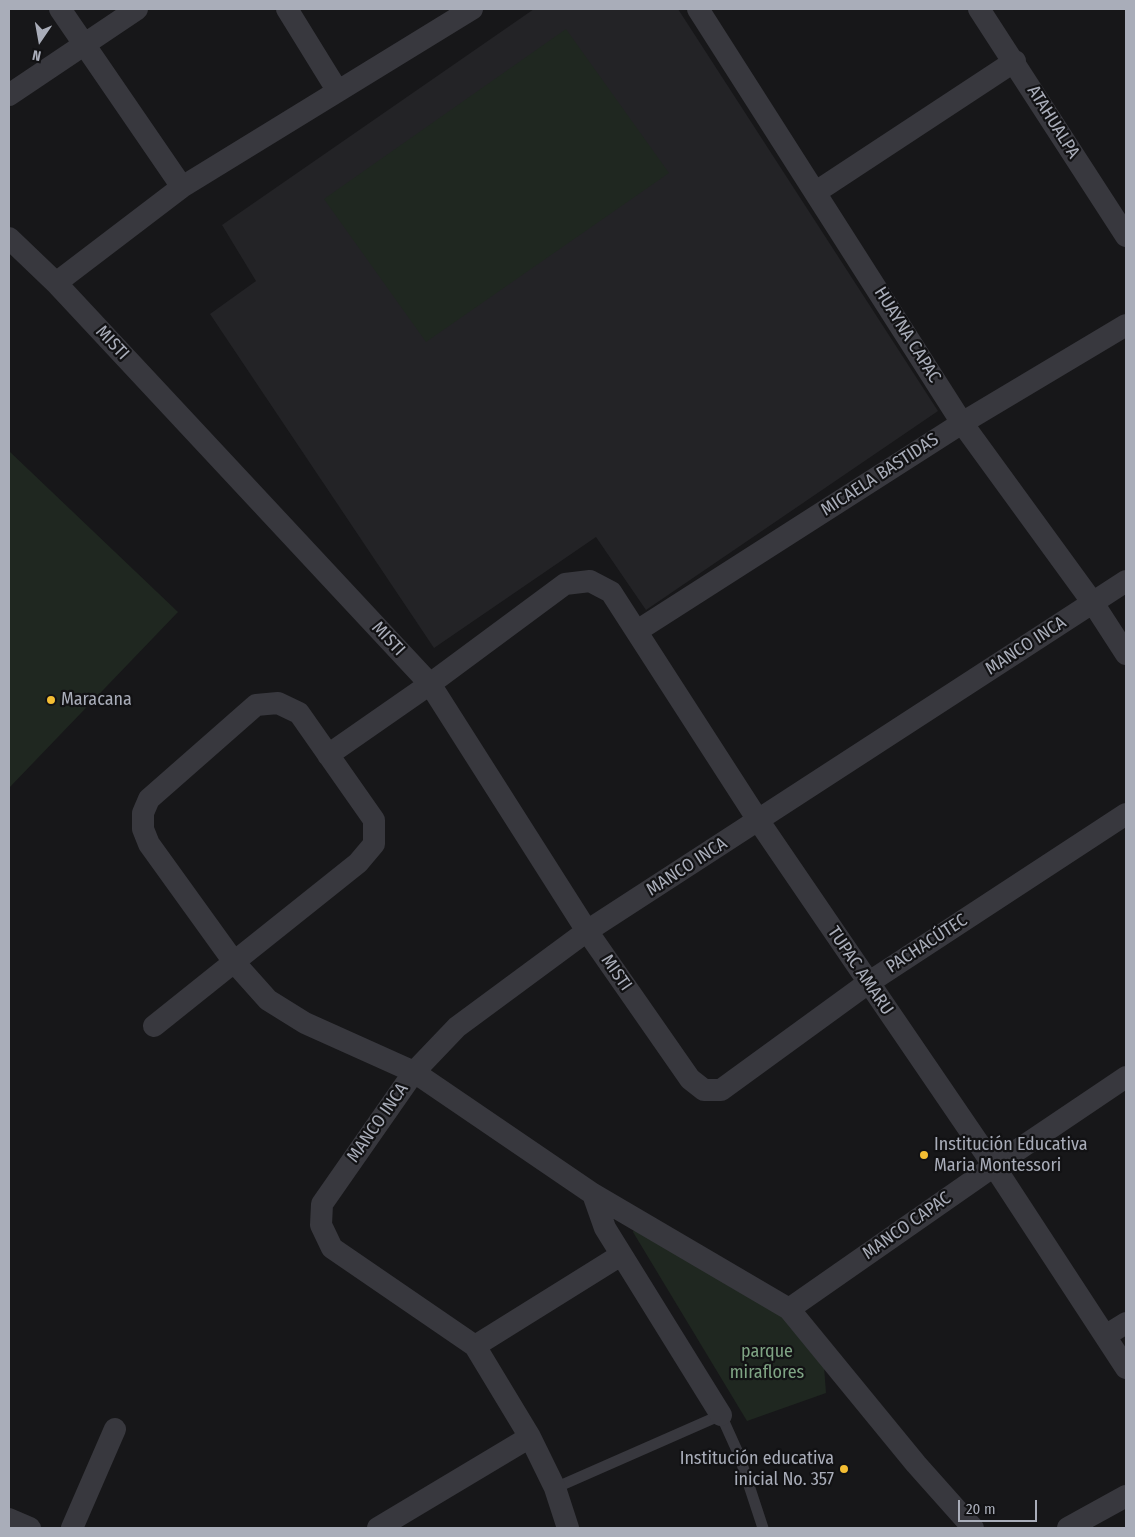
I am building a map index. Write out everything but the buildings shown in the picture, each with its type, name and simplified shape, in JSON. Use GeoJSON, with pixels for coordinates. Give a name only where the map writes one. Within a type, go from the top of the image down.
{"type":"FeatureCollection","features":[{"type":"Feature","properties":{"kind":"street"},"geometry":{"type":"LineString","coordinates":[[60,9],[182,187]]}},
{"type":"Feature","properties":{"kind":"street"},"geometry":{"type":"LineString","coordinates":[[9,95],[137,9]]}},
{"type":"Feature","properties":{"kind":"street"},"geometry":{"type":"LineString","coordinates":[[287,9],[337,90]]}},
{"type":"Feature","properties":{"kind":"street"},"geometry":{"type":"LineString","coordinates":[[56,283],[182,187],[337,90],[472,9]]}},
{"type":"Feature","properties":{"kind":"street","name":"HUAYNA CAPAC"},"geometry":{"type":"LineString","coordinates":[[698,9],[962,423],[1094,603],[1126,654]]}},
{"type":"Feature","properties":{"kind":"street","name":"ATAHUALPA"},"geometry":{"type":"LineString","coordinates":[[979,9],[1126,236]]}},
{"type":"Feature","properties":{"kind":"street"},"geometry":{"type":"LineString","coordinates":[[816,192],[1015,62]]}},
{"type":"Feature","properties":{"kind":"street","name":"MISTI"},"geometry":{"type":"LineString","coordinates":[[9,238],[56,283],[430,684],[587,931],[690,1079],[704,1090]]}},
{"type":"Feature","properties":{"kind":"street","name":"MICAELA BASTIDAS"},"geometry":{"type":"LineString","coordinates":[[637,631],[962,423],[1126,325]]}},
{"type":"Feature","properties":{"kind":"street","name":"TUPAC AMARU"},"geometry":{"type":"LineString","coordinates":[[430,684],[565,584],[590,581],[611,592],[758,820],[994,1166],[1126,1368]]}},
{"type":"Feature","properties":{"kind":"street","name":"MANCO INCA"},"geometry":{"type":"LineString","coordinates":[[475,1346],[332,1248],[321,1225],[322,1204],[414,1072],[457,1027],[587,931],[1126,581]]}},
{"type":"Feature","properties":{"kind":"street"},"geometry":{"type":"LineString","coordinates":[[328,755],[430,684]]}},
{"type":"Feature","properties":{"kind":"street"},"geometry":{"type":"LineString","coordinates":[[154,1026],[234,962],[358,863],[374,844],[374,820],[299,713],[278,703],[256,705],[150,800],[143,813],[143,829],[149,844],[234,962],[268,1000],[275,1005],[305,1023],[414,1072],[593,1194],[789,1309],[916,1464],[973,1528]]}},
{"type":"Feature","properties":{"kind":"street","name":"PACHACÚTEC"},"geometry":{"type":"LineString","coordinates":[[704,1090],[721,1090],[868,983],[1126,814]]}},
{"type":"Feature","properties":{"kind":"street","name":"MANCO CAPAC"},"geometry":{"type":"LineString","coordinates":[[789,1309],[994,1166],[1126,1077]]}},
{"type":"Feature","properties":{"kind":"street"},"geometry":{"type":"LineString","coordinates":[[593,1194],[605,1228],[722,1415]]}},
{"type":"Feature","properties":{"kind":"street"},"geometry":{"type":"LineString","coordinates":[[568,1528],[555,1488],[530,1437],[475,1346],[621,1255]]}},
{"type":"Feature","properties":{"kind":"street"},"geometry":{"type":"LineString","coordinates":[[1105,1336],[1126,1323]]}},
{"type":"Feature","properties":{"kind":"street"},"geometry":{"type":"LineString","coordinates":[[72,1528],[114,1429]]}},
{"type":"Feature","properties":{"kind":"street"},"geometry":{"type":"LineString","coordinates":[[378,1528],[530,1437]]}},
{"type":"Feature","properties":{"kind":"street"},"geometry":{"type":"LineString","coordinates":[[1068,1528],[1126,1496]]}},
{"type":"Feature","properties":{"kind":"street"},"geometry":{"type":"LineString","coordinates":[[9,1518],[30,1528]]}},
{"type":"Feature","properties":{"kind":"lane"},"geometry":{"type":"LineString","coordinates":[[555,1488],[722,1415],[764,1528]]}},
{"type":"Feature","properties":{"kind":"shaded area"},"geometry":{"type":"Polygon","coordinates":[[[534,9],[678,9],[938,411],[646,610],[596,537],[434,648],[210,314],[256,281],[222,225],[534,9]]]}},
{"type":"Feature","properties":{"kind":"green space"},"geometry":{"type":"Polygon","coordinates":[[[566,29],[669,173],[426,342],[324,199],[566,29]]]}},
{"type":"Feature","properties":{"kind":"green space","name":"Maracana"},"geometry":{"type":"Polygon","coordinates":[[[9,451],[178,612],[9,788],[9,451]]]}},
{"type":"Feature","properties":{"kind":"green space","name":"parque miraflores"},"geometry":{"type":"Polygon","coordinates":[[[641,1214],[789,1309],[824,1366],[826,1393],[747,1421],[633,1232],[641,1214]]]}},
{"type":"Feature","properties":{"kind":"place","name":"Maracana"},"geometry":{"type":"Point","coordinates":[51,700]}},
{"type":"Feature","properties":{"kind":"place","name":"Institución Educativa Maria Montessori"},"geometry":{"type":"Point","coordinates":[924,1155]}},
{"type":"Feature","properties":{"kind":"place","name":"Institución educativa inicial No. 357"},"geometry":{"type":"Point","coordinates":[844,1469]}}]}
